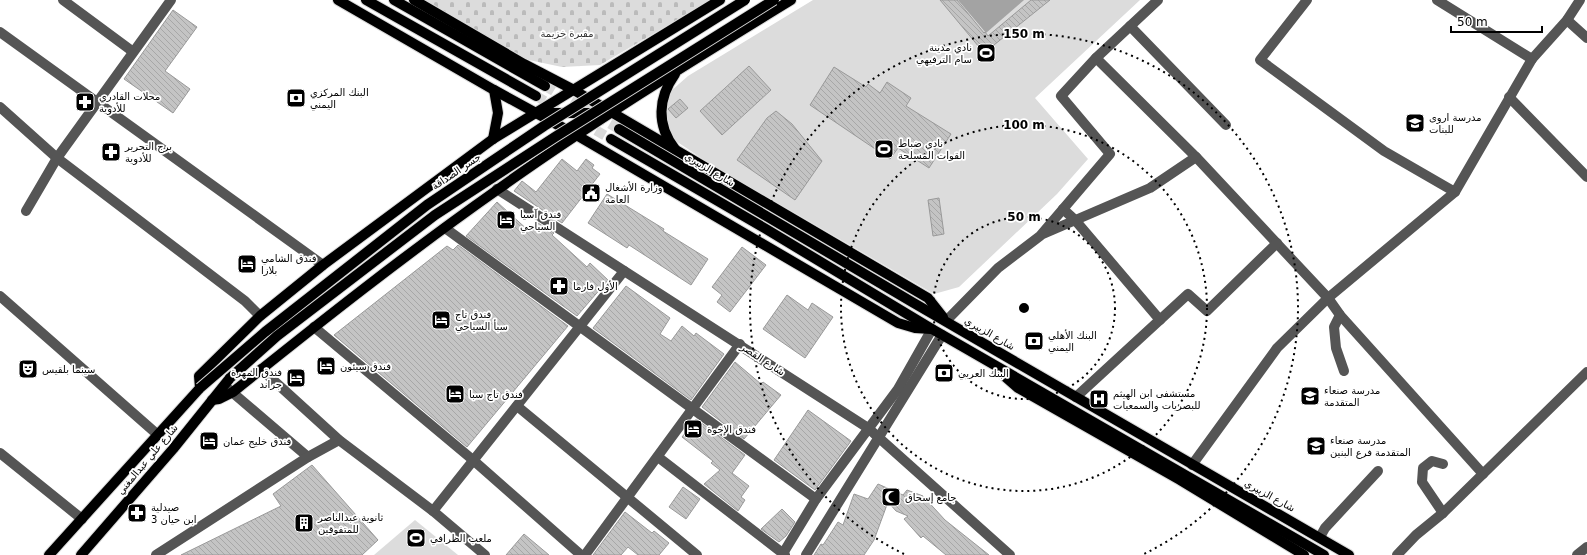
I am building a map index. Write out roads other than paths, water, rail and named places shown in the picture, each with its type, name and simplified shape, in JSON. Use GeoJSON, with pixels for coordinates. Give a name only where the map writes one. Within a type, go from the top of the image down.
{"type":"FeatureCollection","features":[{"type":"Feature","properties":{"kind":"main road"},"geometry":{"type":"LineString","coordinates":[[338,0],[535,114],[578,136],[898,323],[915,328],[932,329]]}},
{"type":"Feature","properties":{"kind":"main road"},"geometry":{"type":"LineString","coordinates":[[366,0],[536,96]]}},
{"type":"Feature","properties":{"kind":"main road"},"geometry":{"type":"LineString","coordinates":[[394,0],[545,86]]}},
{"type":"Feature","properties":{"kind":"main road"},"geometry":{"type":"LineString","coordinates":[[414,0],[524,64],[572,89],[679,154],[928,298],[946,321]]}},
{"type":"Feature","properties":{"kind":"main road"},"geometry":{"type":"LineString","coordinates":[[200,388],[199,376],[260,316],[323,265],[493,139],[535,114],[572,89],[720,0]]}},
{"type":"Feature","properties":{"kind":"main road","name":"جسر الصداقة"},"geometry":{"type":"LineString","coordinates":[[49,555],[200,388],[265,332],[427,205],[544,126],[745,0]]}},
{"type":"Feature","properties":{"kind":"main road"},"geometry":{"type":"LineString","coordinates":[[227,381],[277,336],[435,215],[561,133],[774,0]]}},
{"type":"Feature","properties":{"kind":"main road"},"geometry":{"type":"LineString","coordinates":[[212,400],[220,399],[233,392],[314,327],[497,189],[679,69],[791,0]]}},
{"type":"Feature","properties":{"kind":"main road"},"geometry":{"type":"LineString","coordinates":[[679,69],[668,85],[662,100],[661,114],[663,129],[679,154]]}},
{"type":"Feature","properties":{"kind":"main road"},"geometry":{"type":"LineString","coordinates":[[572,89],[578,136]]}},
{"type":"Feature","properties":{"kind":"main road"},"geometry":{"type":"LineString","coordinates":[[493,139],[498,113],[494,90]]}},
{"type":"Feature","properties":{"kind":"main road"},"geometry":{"type":"LineString","coordinates":[[535,114],[612,113]]}},
{"type":"Feature","properties":{"kind":"main road","name":"شارع الزبيري"},"geometry":{"type":"LineString","coordinates":[[619,129],[1192,465],[1349,555]]}},
{"type":"Feature","properties":{"kind":"main road"},"geometry":{"type":"LineString","coordinates":[[611,139],[766,229],[932,329],[1324,555]]}},
{"type":"Feature","properties":{"kind":"main road"},"geometry":{"type":"LineString","coordinates":[[984,359],[1018,388],[1180,480],[1304,555]]}},
{"type":"Feature","properties":{"kind":"main road","name":"شارع علي عبدالمغني"},"geometry":{"type":"LineString","coordinates":[[81,555],[173,449],[227,381]]}},
{"type":"Feature","properties":{"kind":"street"},"geometry":{"type":"LineString","coordinates":[[63,0],[132,51]]}},
{"type":"Feature","properties":{"kind":"street"},"geometry":{"type":"LineString","coordinates":[[26,211],[57,158],[132,51],[171,0]]}},
{"type":"Feature","properties":{"kind":"street"},"geometry":{"type":"LineString","coordinates":[[946,321],[998,268],[1040,236],[1110,154],[1060,96],[1096,58],[1158,0]]}},
{"type":"Feature","properties":{"kind":"street"},"geometry":{"type":"LineString","coordinates":[[1307,0],[1260,60],[1384,151],[1455,192]]}},
{"type":"Feature","properties":{"kind":"street"},"geometry":{"type":"LineString","coordinates":[[1437,0],[1532,59]]}},
{"type":"Feature","properties":{"kind":"street"},"geometry":{"type":"LineString","coordinates":[[1192,465],[1277,348],[1328,298],[1455,192],[1532,59],[1567,20],[1580,0]]}},
{"type":"Feature","properties":{"kind":"street"},"geometry":{"type":"LineString","coordinates":[[1567,20],[1587,38]]}},
{"type":"Feature","properties":{"kind":"street"},"geometry":{"type":"LineString","coordinates":[[1130,26],[1226,125]]}},
{"type":"Feature","properties":{"kind":"street"},"geometry":{"type":"LineString","coordinates":[[0,32],[323,265]]}},
{"type":"Feature","properties":{"kind":"street"},"geometry":{"type":"LineString","coordinates":[[1096,58],[1196,157],[1277,243],[1328,298],[1340,315],[1483,474]]}},
{"type":"Feature","properties":{"kind":"street"},"geometry":{"type":"LineString","coordinates":[[1509,97],[1587,177]]}},
{"type":"Feature","properties":{"kind":"street"},"geometry":{"type":"LineString","coordinates":[[0,107],[57,158],[246,301],[260,316]]}},
{"type":"Feature","properties":{"kind":"street"},"geometry":{"type":"LineString","coordinates":[[1040,236],[1150,188],[1196,157]]}},
{"type":"Feature","properties":{"kind":"street","name":"شارع القصر"},"geometry":{"type":"LineString","coordinates":[[497,189],[740,344],[868,428],[880,437],[1010,555]]}},
{"type":"Feature","properties":{"kind":"street"},"geometry":{"type":"LineString","coordinates":[[1063,209],[1075,220],[1160,320]]}},
{"type":"Feature","properties":{"kind":"street"},"geometry":{"type":"LineString","coordinates":[[445,228],[816,499]]}},
{"type":"Feature","properties":{"kind":"street"},"geometry":{"type":"LineString","coordinates":[[1076,397],[1188,294],[1207,311],[1277,243]]}},
{"type":"Feature","properties":{"kind":"street"},"geometry":{"type":"LineString","coordinates":[[433,511],[624,271]]}},
{"type":"Feature","properties":{"kind":"street"},"geometry":{"type":"LineString","coordinates":[[0,296],[158,435]]}},
{"type":"Feature","properties":{"kind":"street"},"geometry":{"type":"LineString","coordinates":[[1340,315],[1334,327],[1336,348],[1344,371]]}},
{"type":"Feature","properties":{"kind":"street"},"geometry":{"type":"LineString","coordinates":[[314,327],[473,460],[582,555]]}},
{"type":"Feature","properties":{"kind":"street"},"geometry":{"type":"LineString","coordinates":[[658,457],[783,555],[816,499],[898,389],[932,329]]}},
{"type":"Feature","properties":{"kind":"street"},"geometry":{"type":"LineString","coordinates":[[806,555],[942,334]]}},
{"type":"Feature","properties":{"kind":"street"},"geometry":{"type":"LineString","coordinates":[[586,555],[740,344]]}},
{"type":"Feature","properties":{"kind":"street"},"geometry":{"type":"LineString","coordinates":[[261,369],[339,440],[433,511],[485,555]]}},
{"type":"Feature","properties":{"kind":"street"},"geometry":{"type":"LineString","coordinates":[[1397,555],[1416,535],[1443,513],[1587,372]]}},
{"type":"Feature","properties":{"kind":"street"},"geometry":{"type":"LineString","coordinates":[[227,381],[233,392],[308,458]]}},
{"type":"Feature","properties":{"kind":"street"},"geometry":{"type":"LineString","coordinates":[[516,406],[627,499],[697,555]]}},
{"type":"Feature","properties":{"kind":"street"},"geometry":{"type":"LineString","coordinates":[[156,555],[308,458],[339,440]]}},
{"type":"Feature","properties":{"kind":"street"},"geometry":{"type":"LineString","coordinates":[[0,453],[82,519]]}},
{"type":"Feature","properties":{"kind":"street"},"geometry":{"type":"LineString","coordinates":[[1443,464],[1432,461],[1422,468],[1422,482],[1443,513]]}},
{"type":"Feature","properties":{"kind":"street"},"geometry":{"type":"LineString","coordinates":[[1320,537],[1326,528],[1378,471]]}},
{"type":"Feature","properties":{"kind":"street"},"geometry":{"type":"LineString","coordinates":[[1577,555],[1587,547]]}},
{"type":"Feature","properties":{"kind":"tunnel"},"geometry":{"type":"LineString","coordinates":[[545,86],[619,129]]}},
{"type":"Feature","properties":{"kind":"tunnel"},"geometry":{"type":"LineString","coordinates":[[536,96],[569,115]]}},
{"type":"Feature","properties":{"kind":"tunnel"},"geometry":{"type":"LineString","coordinates":[[583,123],[611,139]]}},
{"type":"Feature","properties":{"kind":"place","name":"نادي مدينة سام الترفيهي"},"geometry":{"type":"Point","coordinates":[986,53]}},
{"type":"Feature","properties":{"kind":"place","name":"البنك المركزي اليمني"},"geometry":{"type":"Point","coordinates":[296,98]}},
{"type":"Feature","properties":{"kind":"place","name":"محلات القادري للأدوية"},"geometry":{"type":"Point","coordinates":[85,102]}},
{"type":"Feature","properties":{"kind":"place","name":"مدرسة اروى للبنات"},"geometry":{"type":"Point","coordinates":[1415,123]}},
{"type":"Feature","properties":{"kind":"place","name":"نادي ضباط القوات المسلحة"},"geometry":{"type":"Point","coordinates":[884,149]}},
{"type":"Feature","properties":{"kind":"place","name":"برج التحرير للأدوية"},"geometry":{"type":"Point","coordinates":[111,152]}},
{"type":"Feature","properties":{"kind":"place","name":"وزارة الأشغال العامة"},"geometry":{"type":"Point","coordinates":[591,193]}},
{"type":"Feature","properties":{"kind":"place","name":"فندق آسيا السياحي"},"geometry":{"type":"Point","coordinates":[506,220]}},
{"type":"Feature","properties":{"kind":"place","name":"فندق الشامي بلازا"},"geometry":{"type":"Point","coordinates":[247,264]}},
{"type":"Feature","properties":{"kind":"place","name":"الأول فارما"},"geometry":{"type":"Point","coordinates":[559,286]}},
{"type":"Feature","properties":{"kind":"place","name":"فندق تاج سبأ السياحي"},"geometry":{"type":"Point","coordinates":[441,320]}},
{"type":"Feature","properties":{"kind":"place","name":"البنك الأهلي اليمني"},"geometry":{"type":"Point","coordinates":[1034,341]}},
{"type":"Feature","properties":{"kind":"place","name":"فندق سيئون"},"geometry":{"type":"Point","coordinates":[326,366]}},
{"type":"Feature","properties":{"kind":"place","name":"سينما بلقيس"},"geometry":{"type":"Point","coordinates":[28,369]}},
{"type":"Feature","properties":{"kind":"place","name":"البنك العربي"},"geometry":{"type":"Point","coordinates":[944,373]}},
{"type":"Feature","properties":{"kind":"place","name":"فندق المهرة جراند"},"geometry":{"type":"Point","coordinates":[296,378]}},
{"type":"Feature","properties":{"kind":"place","name":"فندق تاج سبا"},"geometry":{"type":"Point","coordinates":[455,394]}},
{"type":"Feature","properties":{"kind":"place","name":"مدرسة صنعاء المتقدمة"},"geometry":{"type":"Point","coordinates":[1310,396]}},
{"type":"Feature","properties":{"kind":"place","name":"مستشفى ابن الهيثم للبصريات والسمعيات"},"geometry":{"type":"Point","coordinates":[1099,399]}},
{"type":"Feature","properties":{"kind":"place","name":"فندق الإخوة"},"geometry":{"type":"Point","coordinates":[693,429]}},
{"type":"Feature","properties":{"kind":"place","name":"فندق خليج عمان"},"geometry":{"type":"Point","coordinates":[209,441]}},
{"type":"Feature","properties":{"kind":"place","name":"مدرسة صنعاء المتقدمة فرع البنين"},"geometry":{"type":"Point","coordinates":[1316,446]}},
{"type":"Feature","properties":{"kind":"place","name":"جامع إسحاق"},"geometry":{"type":"Point","coordinates":[891,497]}},
{"type":"Feature","properties":{"kind":"place","name":"صيدلية ابن حيان 3"},"geometry":{"type":"Point","coordinates":[137,513]}},
{"type":"Feature","properties":{"kind":"place","name":"ثانوية عبدالناصر للمتفوقين"},"geometry":{"type":"Point","coordinates":[304,523]}},
{"type":"Feature","properties":{"kind":"place","name":"ملعب الظرافي"},"geometry":{"type":"Point","coordinates":[416,538]}},
{"type":"Feature","properties":{"kind":"park label","name":"مقبرة خزيمة"},"geometry":{"type":"Point","coordinates":[567,33]}}]}
